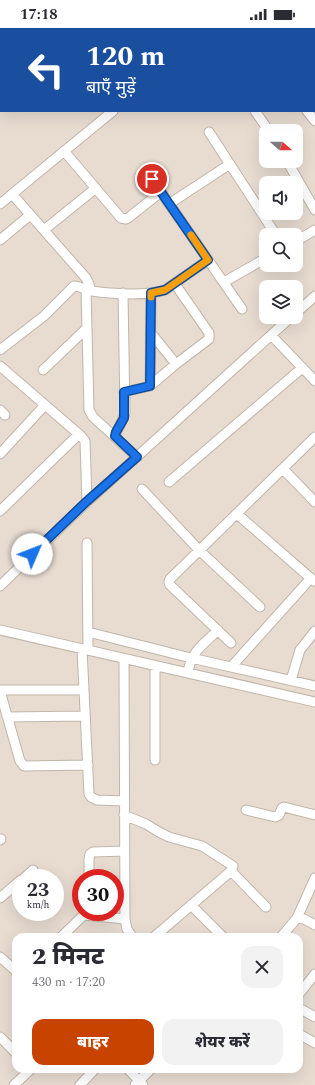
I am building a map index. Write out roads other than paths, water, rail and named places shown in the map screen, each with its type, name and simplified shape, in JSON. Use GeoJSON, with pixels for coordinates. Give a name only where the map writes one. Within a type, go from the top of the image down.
{"type":"FeatureCollection","features":[{"type":"Feature","properties":{"kind":"street"},"geometry":{"type":"LineString","coordinates":[[63,28],[78,28]]}},
{"type":"Feature","properties":{"kind":"street"},"geometry":{"type":"LineString","coordinates":[[0,204],[112,112]]}},
{"type":"Feature","properties":{"kind":"street"},"geometry":{"type":"LineString","coordinates":[[256,112],[264,124]]}},
{"type":"Feature","properties":{"kind":"street"},"geometry":{"type":"LineString","coordinates":[[307,112],[315,121]]}},
{"type":"Feature","properties":{"kind":"street"},"geometry":{"type":"LineString","coordinates":[[209,132],[271,228]]}},
{"type":"Feature","properties":{"kind":"street"},"geometry":{"type":"LineString","coordinates":[[64,151],[121,218],[126,220],[161,192]]}},
{"type":"Feature","properties":{"kind":"street"},"geometry":{"type":"LineString","coordinates":[[169,204],[230,164]]}},
{"type":"Feature","properties":{"kind":"street"},"geometry":{"type":"LineString","coordinates":[[291,168],[315,210]]}},
{"type":"Feature","properties":{"kind":"street"},"geometry":{"type":"LineString","coordinates":[[152,179],[242,309]]}},
{"type":"Feature","properties":{"kind":"street"},"geometry":{"type":"LineString","coordinates":[[44,230],[96,188]]}},
{"type":"Feature","properties":{"kind":"street"},"geometry":{"type":"LineString","coordinates":[[12,194],[86,278],[89,284],[87,328],[89,410],[93,417],[137,457]]}},
{"type":"Feature","properties":{"kind":"street"},"geometry":{"type":"LineString","coordinates":[[0,240],[30,215]]}},
{"type":"Feature","properties":{"kind":"street"},"geometry":{"type":"LineString","coordinates":[[303,237],[315,230]]}},
{"type":"Feature","properties":{"kind":"street"},"geometry":{"type":"LineString","coordinates":[[0,350],[44,316],[71,288],[77,286],[88,290],[123,293],[151,293],[165,290],[208,260]]}},
{"type":"Feature","properties":{"kind":"street"},"geometry":{"type":"LineString","coordinates":[[224,282],[259,262]]}},
{"type":"Feature","properties":{"kind":"street"},"geometry":{"type":"LineString","coordinates":[[124,392],[150,386],[176,364],[206,342],[210,336],[175,284]]}},
{"type":"Feature","properties":{"kind":"street"},"geometry":{"type":"LineString","coordinates":[[115,436],[124,418],[123,293]]}},
{"type":"Feature","properties":{"kind":"street"},"geometry":{"type":"LineString","coordinates":[[150,386],[151,293]]}},
{"type":"Feature","properties":{"kind":"street"},"geometry":{"type":"LineString","coordinates":[[303,307],[314,298]]}},
{"type":"Feature","properties":{"kind":"street"},"geometry":{"type":"LineString","coordinates":[[0,586],[86,502],[283,324]]}},
{"type":"Feature","properties":{"kind":"street"},"geometry":{"type":"LineString","coordinates":[[43,370],[87,328]]}},
{"type":"Feature","properties":{"kind":"street"},"geometry":{"type":"LineString","coordinates":[[151,333],[176,364]]}},
{"type":"Feature","properties":{"kind":"street"},"geometry":{"type":"LineString","coordinates":[[271,335],[315,381]]}},
{"type":"Feature","properties":{"kind":"street"},"geometry":{"type":"LineString","coordinates":[[0,366],[83,438],[86,445],[86,502]]}},
{"type":"Feature","properties":{"kind":"street"},"geometry":{"type":"LineString","coordinates":[[169,482],[302,368]]}},
{"type":"Feature","properties":{"kind":"street"},"geometry":{"type":"LineString","coordinates":[[0,454],[45,405]]}},
{"type":"Feature","properties":{"kind":"street"},"geometry":{"type":"LineString","coordinates":[[0,511],[79,434]]}},
{"type":"Feature","properties":{"kind":"street"},"geometry":{"type":"LineString","coordinates":[[231,643],[170,585],[169,582],[172,577],[315,437]]}},
{"type":"Feature","properties":{"kind":"street"},"geometry":{"type":"LineString","coordinates":[[283,469],[315,502]]}},
{"type":"Feature","properties":{"kind":"street"},"geometry":{"type":"LineString","coordinates":[[142,489],[200,550],[260,607]]}},
{"type":"Feature","properties":{"kind":"street"},"geometry":{"type":"LineString","coordinates":[[231,667],[313,580],[237,514]]}},
{"type":"Feature","properties":{"kind":"street"},"geometry":{"type":"LineString","coordinates":[[87,543],[87,643],[84,690],[91,797],[97,800],[124,802]]}},
{"type":"Feature","properties":{"kind":"street"},"geometry":{"type":"LineString","coordinates":[[0,630],[87,643],[189,666],[315,702]]}},
{"type":"Feature","properties":{"kind":"street"},"geometry":{"type":"LineString","coordinates":[[189,666],[196,651],[218,630]]}},
{"type":"Feature","properties":{"kind":"street"},"geometry":{"type":"LineString","coordinates":[[291,680],[300,650],[315,632]]}},
{"type":"Feature","properties":{"kind":"street"},"geometry":{"type":"LineString","coordinates":[[87,643],[124,658],[155,666],[231,667],[315,686]]}},
{"type":"Feature","properties":{"kind":"street"},"geometry":{"type":"LineString","coordinates":[[124,658],[124,869]]}},
{"type":"Feature","properties":{"kind":"street"},"geometry":{"type":"LineString","coordinates":[[155,666],[155,760]]}},
{"type":"Feature","properties":{"kind":"street"},"geometry":{"type":"LineString","coordinates":[[84,690],[0,690],[20,761],[24,766],[88,765]]}},
{"type":"Feature","properties":{"kind":"street"},"geometry":{"type":"LineString","coordinates":[[7,717],[85,716]]}},
{"type":"Feature","properties":{"kind":"street"},"geometry":{"type":"LineString","coordinates":[[246,810],[275,817],[279,815],[282,808],[287,808],[315,815]]}},
{"type":"Feature","properties":{"kind":"street"},"geometry":{"type":"LineString","coordinates":[[124,815],[146,824],[169,837],[202,846],[231,863],[233,866],[231,871],[159,933]]}},
{"type":"Feature","properties":{"kind":"street"},"geometry":{"type":"LineString","coordinates":[[89,869],[89,857],[93,852],[124,851]]}},
{"type":"Feature","properties":{"kind":"street"},"geometry":{"type":"LineString","coordinates":[[231,871],[266,907]]}},
{"type":"Feature","properties":{"kind":"street"},"geometry":{"type":"LineString","coordinates":[[284,933],[297,918],[315,878]]}},
{"type":"Feature","properties":{"kind":"street"},"geometry":{"type":"LineString","coordinates":[[0,898],[12,888]]}},
{"type":"Feature","properties":{"kind":"street"},"geometry":{"type":"LineString","coordinates":[[191,905],[219,933]]}},
{"type":"Feature","properties":{"kind":"street"},"geometry":{"type":"LineString","coordinates":[[297,918],[304,919],[315,925]]}},
{"type":"Feature","properties":{"kind":"street"},"geometry":{"type":"LineString","coordinates":[[124,919],[130,933]]}},
{"type":"Feature","properties":{"kind":"street"},"geometry":{"type":"LineString","coordinates":[[65,933],[78,921]]}},
{"type":"Feature","properties":{"kind":"street"},"geometry":{"type":"LineString","coordinates":[[0,957],[12,968]]}},
{"type":"Feature","properties":{"kind":"street"},"geometry":{"type":"LineString","coordinates":[[303,990],[313,979]]}},
{"type":"Feature","properties":{"kind":"street"},"geometry":{"type":"LineString","coordinates":[[303,1010],[315,1017]]}},
{"type":"Feature","properties":{"kind":"street"},"geometry":{"type":"LineString","coordinates":[[303,1036],[315,1043]]}},
{"type":"Feature","properties":{"kind":"street"},"geometry":{"type":"LineString","coordinates":[[0,1037],[12,1049]]}},
{"type":"Feature","properties":{"kind":"street"},"geometry":{"type":"LineString","coordinates":[[14,1085],[27,1073]]}},
{"type":"Feature","properties":{"kind":"street"},"geometry":{"type":"LineString","coordinates":[[80,1085],[92,1073]]}},
{"type":"Feature","properties":{"kind":"street"},"geometry":{"type":"LineString","coordinates":[[90,1085],[93,1073]]}},
{"type":"Feature","properties":{"kind":"street"},"geometry":{"type":"LineString","coordinates":[[131,1073],[140,1084],[148,1073]]}}]}
